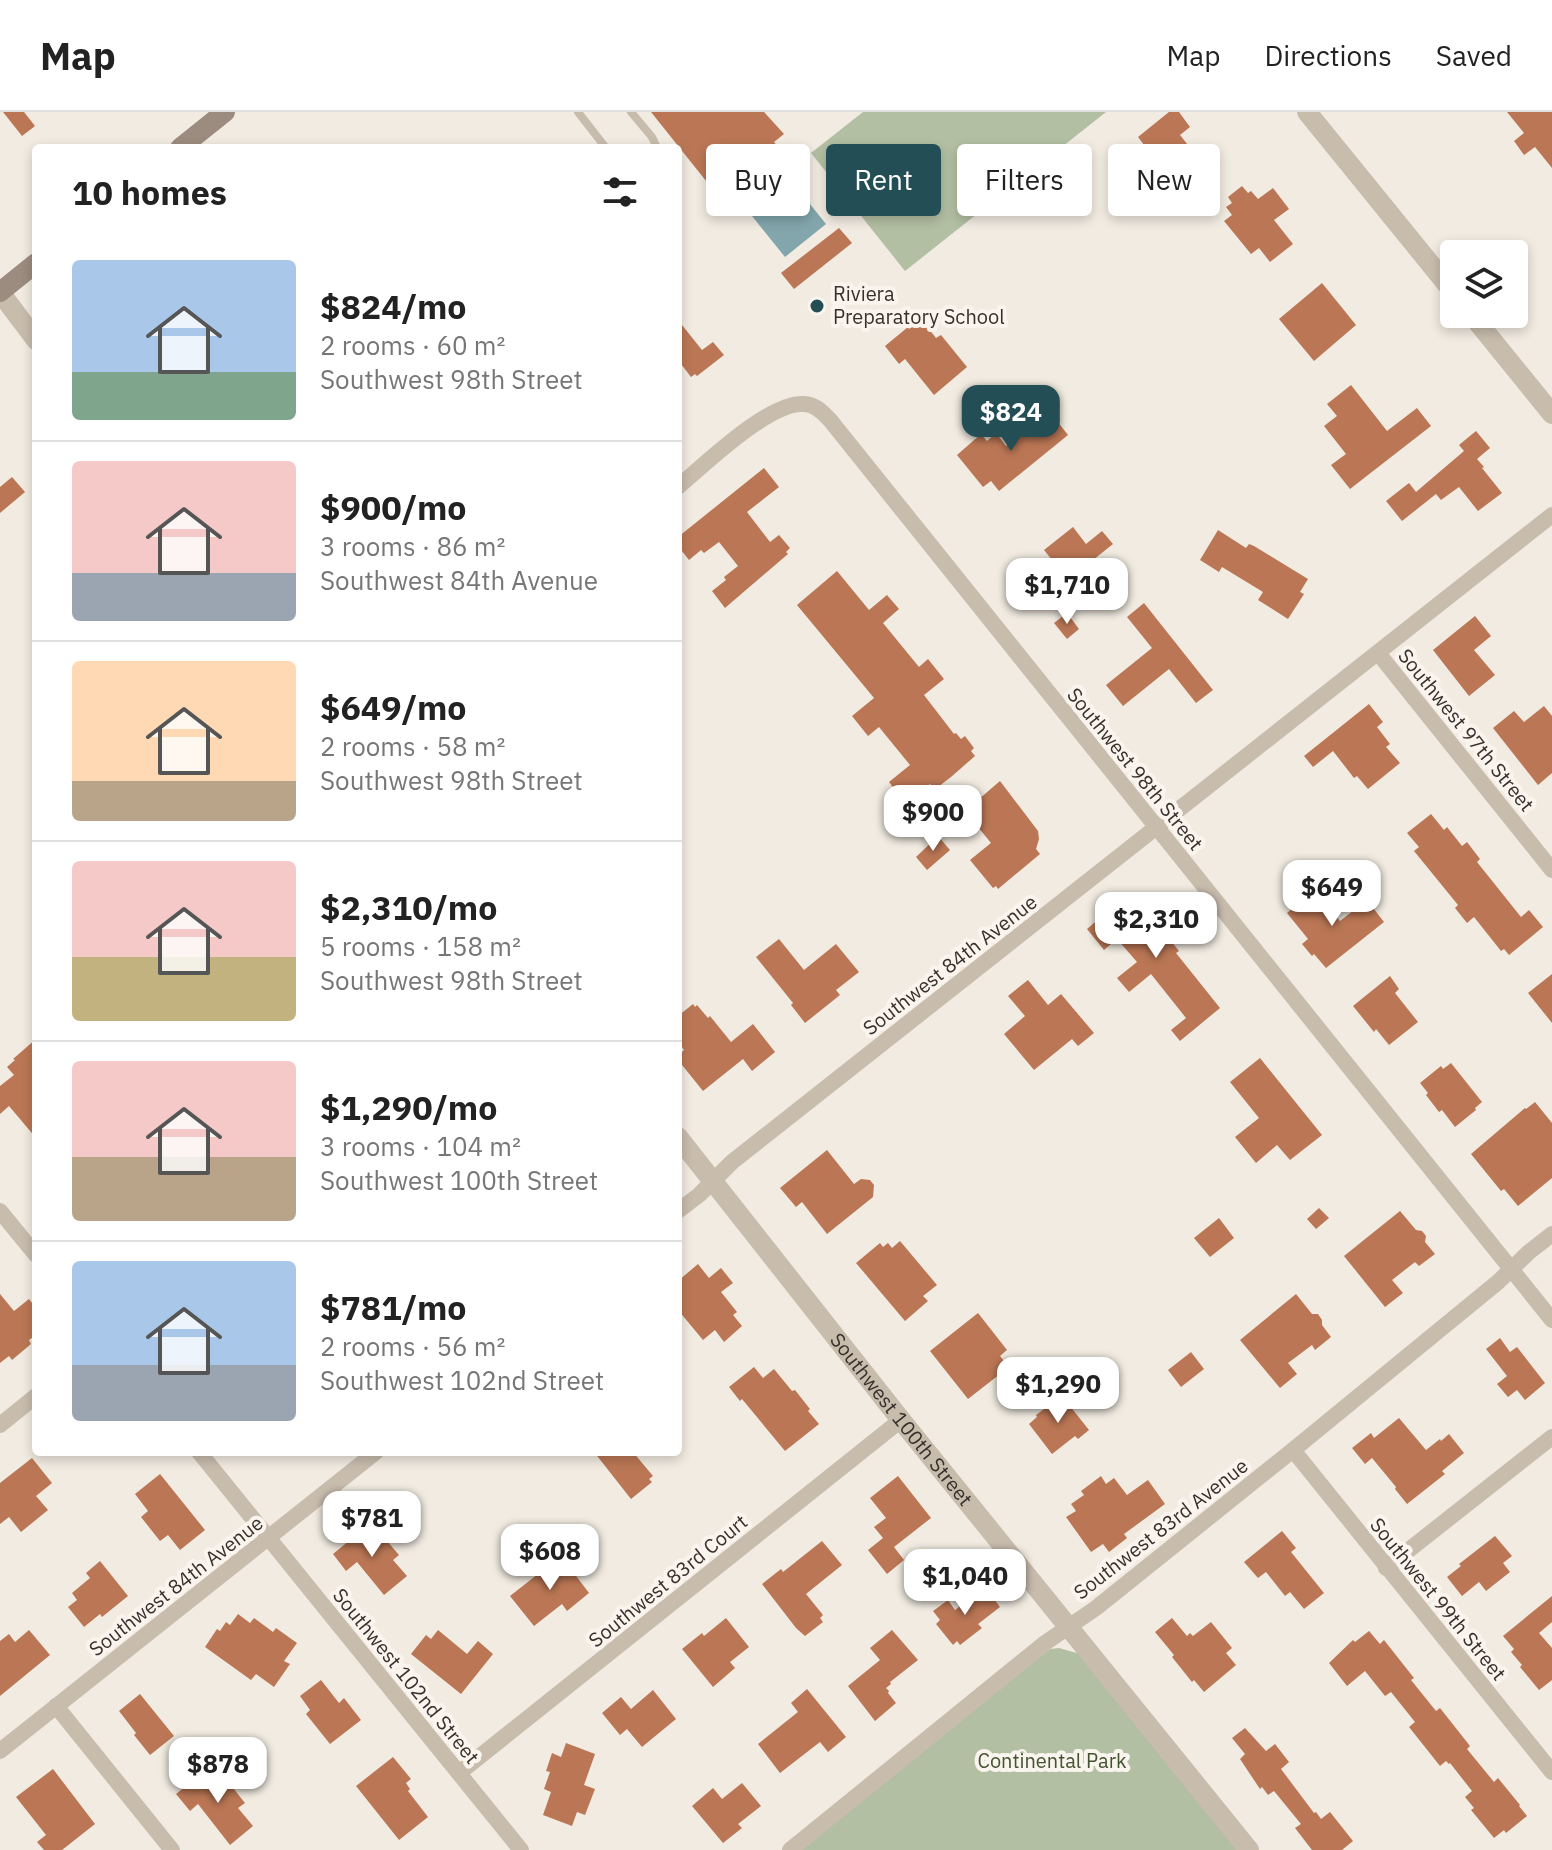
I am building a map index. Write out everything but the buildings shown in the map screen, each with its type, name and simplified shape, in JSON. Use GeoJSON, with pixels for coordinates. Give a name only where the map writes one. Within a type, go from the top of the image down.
{"type":"FeatureCollection","features":[{"type":"Feature","properties":{"kind":"main road"},"geometry":{"type":"LineString","coordinates":[[185,144],[225,112]]}},
{"type":"Feature","properties":{"kind":"main road"},"geometry":{"type":"LineString","coordinates":[[0,292],[32,266]]}},
{"type":"Feature","properties":{"kind":"street"},"geometry":{"type":"LineString","coordinates":[[1307,112],[1440,276]]}},
{"type":"Feature","properties":{"kind":"street"},"geometry":{"type":"LineString","coordinates":[[0,292],[32,335]]}},
{"type":"Feature","properties":{"kind":"street"},"geometry":{"type":"LineString","coordinates":[[1482,328],[1552,414]]}},
{"type":"Feature","properties":{"kind":"street","name":"Southwest 98th Street"},"geometry":{"type":"LineString","coordinates":[[682,484],[759,420],[779,408],[801,403],[821,411],[1552,1320]]}},
{"type":"Feature","properties":{"kind":"street","name":"Southwest 84th Avenue"},"geometry":{"type":"LineString","coordinates":[[682,1208],[732,1162],[1552,515]]}},
{"type":"Feature","properties":{"kind":"street","name":"Southwest 97th Street"},"geometry":{"type":"LineString","coordinates":[[1378,653],[1552,870]]}},
{"type":"Feature","properties":{"kind":"street","name":"Southwest 100th Street"},"geometry":{"type":"LineString","coordinates":[[682,1142],[901,1420],[1249,1850]]}},
{"type":"Feature","properties":{"kind":"street"},"geometry":{"type":"LineString","coordinates":[[0,1211],[32,1250]]}},
{"type":"Feature","properties":{"kind":"street","name":"Southwest 83rd Avenue"},"geometry":{"type":"LineString","coordinates":[[790,1850],[1045,1643],[1096,1608],[1293,1450],[1552,1234]]}},
{"type":"Feature","properties":{"kind":"street"},"geometry":{"type":"LineString","coordinates":[[0,1425],[32,1399]]}},
{"type":"Feature","properties":{"kind":"street","name":"Southwest 83rd Court"},"geometry":{"type":"LineString","coordinates":[[459,1773],[901,1420]]}},
{"type":"Feature","properties":{"kind":"street"},"geometry":{"type":"LineString","coordinates":[[1386,1568],[1552,1437]]}},
{"type":"Feature","properties":{"kind":"street","name":"Southwest 99th Street"},"geometry":{"type":"LineString","coordinates":[[1293,1450],[1552,1772]]}},
{"type":"Feature","properties":{"kind":"street","name":"Southwest 102nd Street"},"geometry":{"type":"LineString","coordinates":[[202,1456],[521,1850]]}},
{"type":"Feature","properties":{"kind":"street","name":"Southwest 84th Avenue"},"geometry":{"type":"LineString","coordinates":[[0,1751],[371,1456]]}},
{"type":"Feature","properties":{"kind":"street"},"geometry":{"type":"LineString","coordinates":[[56,1706],[172,1850]]}},
{"type":"Feature","properties":{"kind":"lane"},"geometry":{"type":"LineString","coordinates":[[578,112],[603,144]]}},
{"type":"Feature","properties":{"kind":"lane"},"geometry":{"type":"LineString","coordinates":[[631,112],[655,144]]}},
{"type":"Feature","properties":{"kind":"green space"},"geometry":{"type":"Polygon","coordinates":[[[863,112],[1106,112],[1066,144],[957,144],[957,216],[975,216],[905,271],[861,216],[941,216],[941,144],[826,144],[826,172],[811,153],[863,112]]]}},
{"type":"Feature","properties":{"kind":"green space","name":"Continental Park"},"geometry":{"type":"Polygon","coordinates":[[[1059,1648],[1080,1654],[1237,1850],[801,1850],[1050,1649],[1059,1648]]]}},
{"type":"Feature","properties":{"kind":"water"},"geometry":{"type":"Polygon","coordinates":[[[810,204],[826,224],[785,257],[752,216],[810,216],[810,204]]]}},
{"type":"Feature","properties":{"kind":"place","name":"Riviera Preparatory School"},"geometry":{"type":"Point","coordinates":[817,306]}}]}
